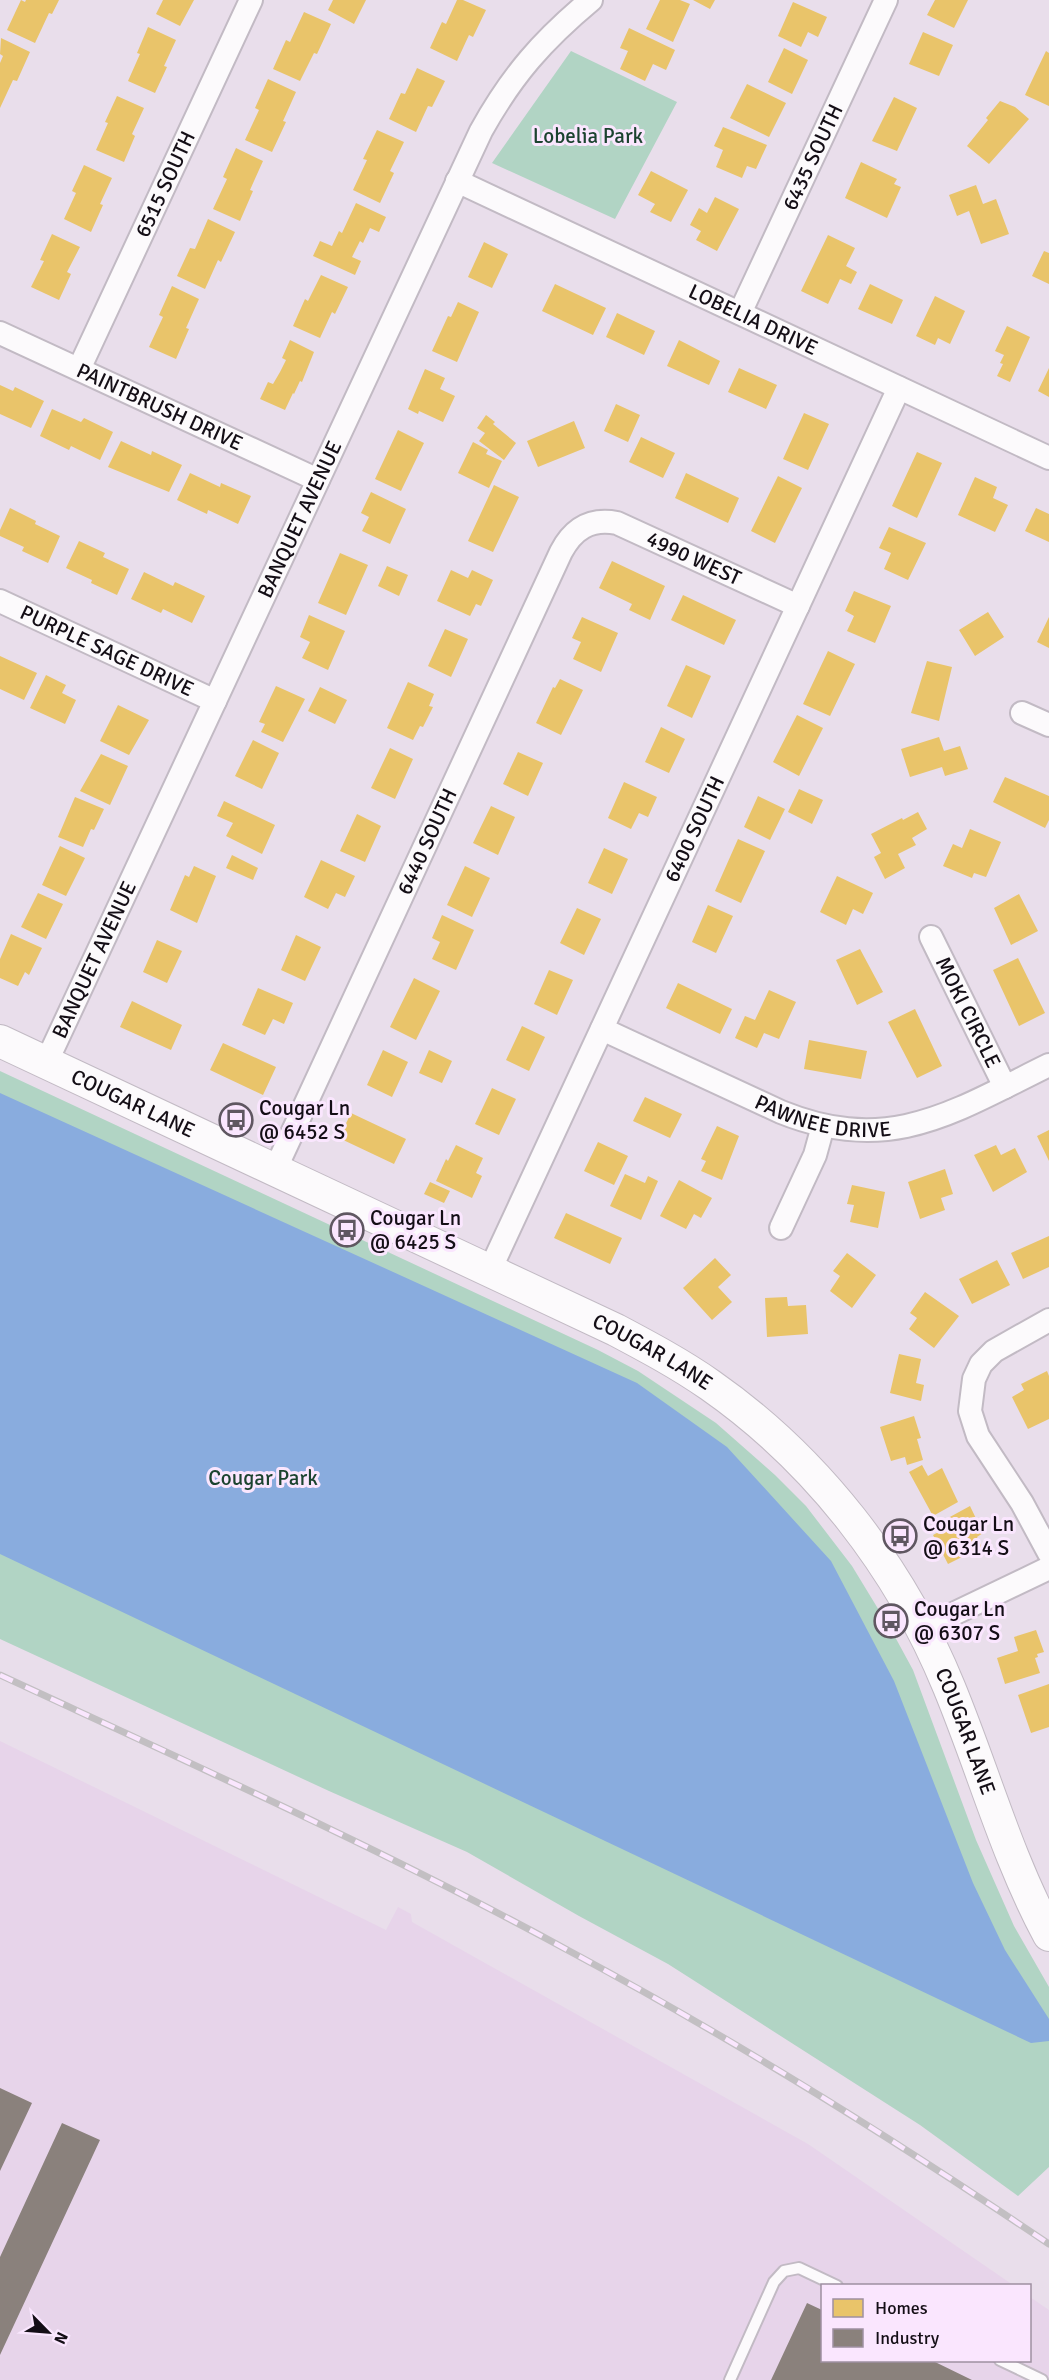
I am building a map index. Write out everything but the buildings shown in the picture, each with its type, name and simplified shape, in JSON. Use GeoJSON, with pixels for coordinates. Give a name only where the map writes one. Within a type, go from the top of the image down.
{"type":"FeatureCollection","features":[{"type":"Feature","properties":{"kind":"main road","name":"COUGAR LANE"},"geometry":{"type":"LineString","coordinates":[[0,1041],[490,1270],[650,1348],[710,1385],[741,1408],[799,1460],[848,1515],[890,1574],[922,1629],[959,1710],[1010,1854],[1049,1935]]}},
{"type":"Feature","properties":{"kind":"street","name":"6515 SOUTH"},"geometry":{"type":"LineString","coordinates":[[79,369],[251,0]]}},
{"type":"Feature","properties":{"kind":"street","name":"BANQUET AVENUE"},"geometry":{"type":"LineString","coordinates":[[46,1063],[481,130],[508,86],[543,43],[591,0]]}},
{"type":"Feature","properties":{"kind":"street","name":"6435 SOUTH"},"geometry":{"type":"LineString","coordinates":[[740,313],[886,0]]}},
{"type":"Feature","properties":{"kind":"street","name":"LOBELIA DRIVE"},"geometry":{"type":"LineString","coordinates":[[457,181],[1049,458]]}},
{"type":"Feature","properties":{"kind":"street","name":"PAINTBRUSH DRIVE"},"geometry":{"type":"LineString","coordinates":[[0,333],[318,480]]}},
{"type":"Feature","properties":{"kind":"street","name":"6400 SOUTH"},"geometry":{"type":"LineString","coordinates":[[490,1270],[899,388]]}},
{"type":"Feature","properties":{"kind":"street","name":"4990 WEST"},"geometry":{"type":"LineString","coordinates":[[588,523],[608,521],[626,526],[798,606]]}},
{"type":"Feature","properties":{"kind":"street","name":"6440 SOUTH"},"geometry":{"type":"LineString","coordinates":[[275,1170],[561,552],[572,535],[588,523]]}},
{"type":"Feature","properties":{"kind":"street","name":"PURPLE SAGE DRIVE"},"geometry":{"type":"LineString","coordinates":[[0,602],[214,701]]}},
{"type":"Feature","properties":{"kind":"street"},"geometry":{"type":"LineString","coordinates":[[1022,713],[1049,725]]}},
{"type":"Feature","properties":{"kind":"street","name":"MOKI CIRCLE"},"geometry":{"type":"LineString","coordinates":[[931,937],[1005,1087]]}},
{"type":"Feature","properties":{"kind":"street","name":"PAWNEE DRIVE"},"geometry":{"type":"LineString","coordinates":[[602,1029],[781,1112],[823,1126],[866,1130],[910,1126],[952,1114],[1049,1065]]}},
{"type":"Feature","properties":{"kind":"street"},"geometry":{"type":"LineString","coordinates":[[781,1228],[815,1155],[823,1126]]}},
{"type":"Feature","properties":{"kind":"street"},"geometry":{"type":"LineString","coordinates":[[1049,1320],[994,1351],[981,1364],[974,1379],[970,1411],[978,1436],[1022,1503],[1049,1553]]}},
{"type":"Feature","properties":{"kind":"street"},"geometry":{"type":"LineString","coordinates":[[922,1629],[1049,1568]]}},
{"type":"Feature","properties":{"kind":"lane"},"geometry":{"type":"LineString","coordinates":[[730,2380],[774,2282],[784,2271],[799,2268],[833,2284]]}},
{"type":"Feature","properties":{"kind":"lane"},"geometry":{"type":"LineString","coordinates":[[1002,2362],[1042,2380]]}},
{"type":"Feature","properties":{"kind":"shaded area"},"geometry":{"type":"Polygon","coordinates":[[[0,1741],[386,1930],[398,1907],[411,1914],[412,1922],[808,2144],[1012,2284],[821,2284],[821,2362],[1031,2362],[1031,2298],[1049,2310],[1049,2380],[0,2380],[0,1741]]]}},
{"type":"Feature","properties":{"kind":"green space","name":"Lobelia Park"},"geometry":{"type":"Polygon","coordinates":[[[571,51],[677,102],[615,219],[492,163],[571,51]]]}},
{"type":"Feature","properties":{"kind":"green space","name":"Cougar Park"},"geometry":{"type":"Polygon","coordinates":[[[0,1071],[598,1350],[638,1371],[716,1423],[806,1506],[852,1566],[913,1670],[976,1840],[1014,1926],[1049,1987],[1049,2167],[1018,2196],[920,2125],[668,1964],[467,1852],[0,1639],[0,1071]]]}},
{"type":"Feature","properties":{"kind":"water","name":"Cougar Park"},"geometry":{"type":"Polygon","coordinates":[[[0,1093],[637,1383],[727,1447],[831,1561],[894,1681],[973,1883],[1005,1950],[1049,2019],[1049,2041],[1031,2043],[0,1554],[0,1093]]]}},
{"type":"Feature","properties":{"kind":"railway"},"geometry":{"type":"LineString","coordinates":[[0,1675],[216,1775],[503,1915],[695,2021],[815,2092],[1049,2244]]}},
{"type":"Feature","properties":{"kind":"place","name":"Cougar Ln @ 6452 S"},"geometry":{"type":"Point","coordinates":[236,1120]}},
{"type":"Feature","properties":{"kind":"place","name":"Cougar Ln @ 6425 S"},"geometry":{"type":"Point","coordinates":[347,1230]}},
{"type":"Feature","properties":{"kind":"place","name":"Cougar Ln @ 6314 S"},"geometry":{"type":"Point","coordinates":[900,1536]}},
{"type":"Feature","properties":{"kind":"place","name":"Cougar Ln @ 6307 S"},"geometry":{"type":"Point","coordinates":[891,1621]}}]}
